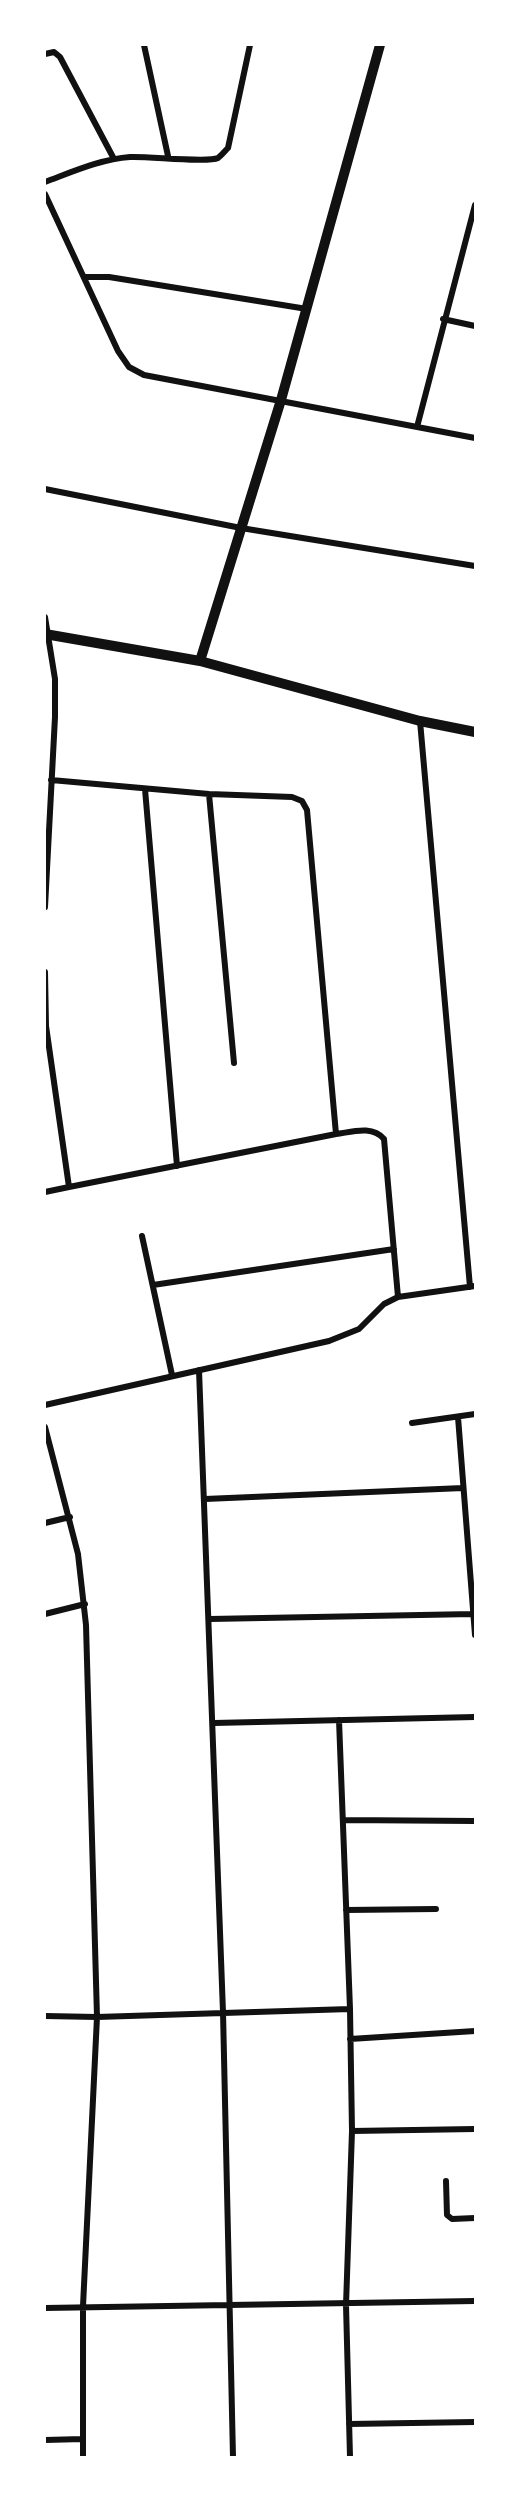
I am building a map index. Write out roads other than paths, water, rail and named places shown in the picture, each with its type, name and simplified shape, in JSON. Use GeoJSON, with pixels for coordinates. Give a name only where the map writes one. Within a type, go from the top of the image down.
{"type":"FeatureCollection","features":[{"type":"Feature","properties":{"kind":"street"},"geometry":{"type":"LineString","coordinates":[[144,45],[168,156]]}},
{"type":"Feature","properties":{"kind":"street"},"geometry":{"type":"LineString","coordinates":[[45,182],[114,159],[168,156],[203,161],[218,158],[228,148],[250,45]]}},
{"type":"Feature","properties":{"kind":"street"},"geometry":{"type":"LineString","coordinates":[[200,661],[281,400],[380,45]]}},
{"type":"Feature","properties":{"kind":"street"},"geometry":{"type":"LineString","coordinates":[[45,54],[54,52],[60,57],[114,159]]}},
{"type":"Feature","properties":{"kind":"street"},"geometry":{"type":"LineString","coordinates":[[45,194],[118,351],[129,368],[144,375],[475,438]]}},
{"type":"Feature","properties":{"kind":"street"},"geometry":{"type":"LineString","coordinates":[[417,427],[443,319],[475,205]]}},
{"type":"Feature","properties":{"kind":"street"},"geometry":{"type":"LineString","coordinates":[[85,277],[109,277],[307,309]]}},
{"type":"Feature","properties":{"kind":"street"},"geometry":{"type":"LineString","coordinates":[[443,319],[475,326]]}},
{"type":"Feature","properties":{"kind":"street"},"geometry":{"type":"LineString","coordinates":[[45,489],[241,528],[475,566]]}},
{"type":"Feature","properties":{"kind":"street"},"geometry":{"type":"LineString","coordinates":[[45,617],[55,717],[48,795],[45,907]]}},
{"type":"Feature","properties":{"kind":"street"},"geometry":{"type":"LineString","coordinates":[[47,634],[200,661],[420,721],[475,732]]}},
{"type":"Feature","properties":{"kind":"street"},"geometry":{"type":"LineString","coordinates":[[45,1405],[346,1336],[359,1329],[384,1304],[398,1296],[472,1286],[420,721]]}},
{"type":"Feature","properties":{"kind":"street"},"geometry":{"type":"LineString","coordinates":[[51,780],[209,795],[292,797],[302,801],[307,810],[336,1134]]}},
{"type":"Feature","properties":{"kind":"street"},"geometry":{"type":"LineString","coordinates":[[145,789],[177,1166]]}},
{"type":"Feature","properties":{"kind":"street"},"geometry":{"type":"LineString","coordinates":[[209,795],[234,1063]]}},
{"type":"Feature","properties":{"kind":"street"},"geometry":{"type":"LineString","coordinates":[[45,972],[46,1026],[69,1187]]}},
{"type":"Feature","properties":{"kind":"street"},"geometry":{"type":"LineString","coordinates":[[45,1192],[336,1134],[370,1130],[378,1132],[384,1139],[398,1296]]}},
{"type":"Feature","properties":{"kind":"street"},"geometry":{"type":"LineString","coordinates":[[142,1236],[172,1375]]}},
{"type":"Feature","properties":{"kind":"street"},"geometry":{"type":"LineString","coordinates":[[153,1285],[394,1250]]}},
{"type":"Feature","properties":{"kind":"street"},"geometry":{"type":"LineString","coordinates":[[199,1370],[214,1723],[233,2457]]}},
{"type":"Feature","properties":{"kind":"street"},"geometry":{"type":"LineString","coordinates":[[412,1423],[475,1414]]}},
{"type":"Feature","properties":{"kind":"street"},"geometry":{"type":"LineString","coordinates":[[458,1417],[475,1635]]}},
{"type":"Feature","properties":{"kind":"street"},"geometry":{"type":"LineString","coordinates":[[45,1426],[70,1517],[78,1554],[84,1605],[97,2017],[83,2306],[83,2457]]}},
{"type":"Feature","properties":{"kind":"street"},"geometry":{"type":"LineString","coordinates":[[205,1499],[463,1488]]}},
{"type":"Feature","properties":{"kind":"street"},"geometry":{"type":"LineString","coordinates":[[45,1523],[70,1517]]}},
{"type":"Feature","properties":{"kind":"street"},"geometry":{"type":"LineString","coordinates":[[45,1614],[84,1605]]}},
{"type":"Feature","properties":{"kind":"street"},"geometry":{"type":"LineString","coordinates":[[210,1619],[473,1614]]}},
{"type":"Feature","properties":{"kind":"street"},"geometry":{"type":"LineString","coordinates":[[214,1723],[475,1717]]}},
{"type":"Feature","properties":{"kind":"street"},"geometry":{"type":"LineString","coordinates":[[339,1720],[350,2009],[352,2131],[346,2305],[350,2457]]}},
{"type":"Feature","properties":{"kind":"street"},"geometry":{"type":"LineString","coordinates":[[343,1820],[475,1821]]}},
{"type":"Feature","properties":{"kind":"street"},"geometry":{"type":"LineString","coordinates":[[346,1910],[436,1909]]}},
{"type":"Feature","properties":{"kind":"street"},"geometry":{"type":"LineString","coordinates":[[45,2016],[97,2017],[350,2009]]}},
{"type":"Feature","properties":{"kind":"street"},"geometry":{"type":"LineString","coordinates":[[350,2039],[475,2031]]}},
{"type":"Feature","properties":{"kind":"street"},"geometry":{"type":"LineString","coordinates":[[352,2131],[475,2129]]}},
{"type":"Feature","properties":{"kind":"street"},"geometry":{"type":"LineString","coordinates":[[446,2181],[447,2215],[452,2219],[475,2218]]}},
{"type":"Feature","properties":{"kind":"street"},"geometry":{"type":"LineString","coordinates":[[45,2308],[229,2307],[475,2301]]}},
{"type":"Feature","properties":{"kind":"street"},"geometry":{"type":"LineString","coordinates":[[349,2424],[475,2422]]}},
{"type":"Feature","properties":{"kind":"street"},"geometry":{"type":"LineString","coordinates":[[45,2439],[83,2439]]}}]}
